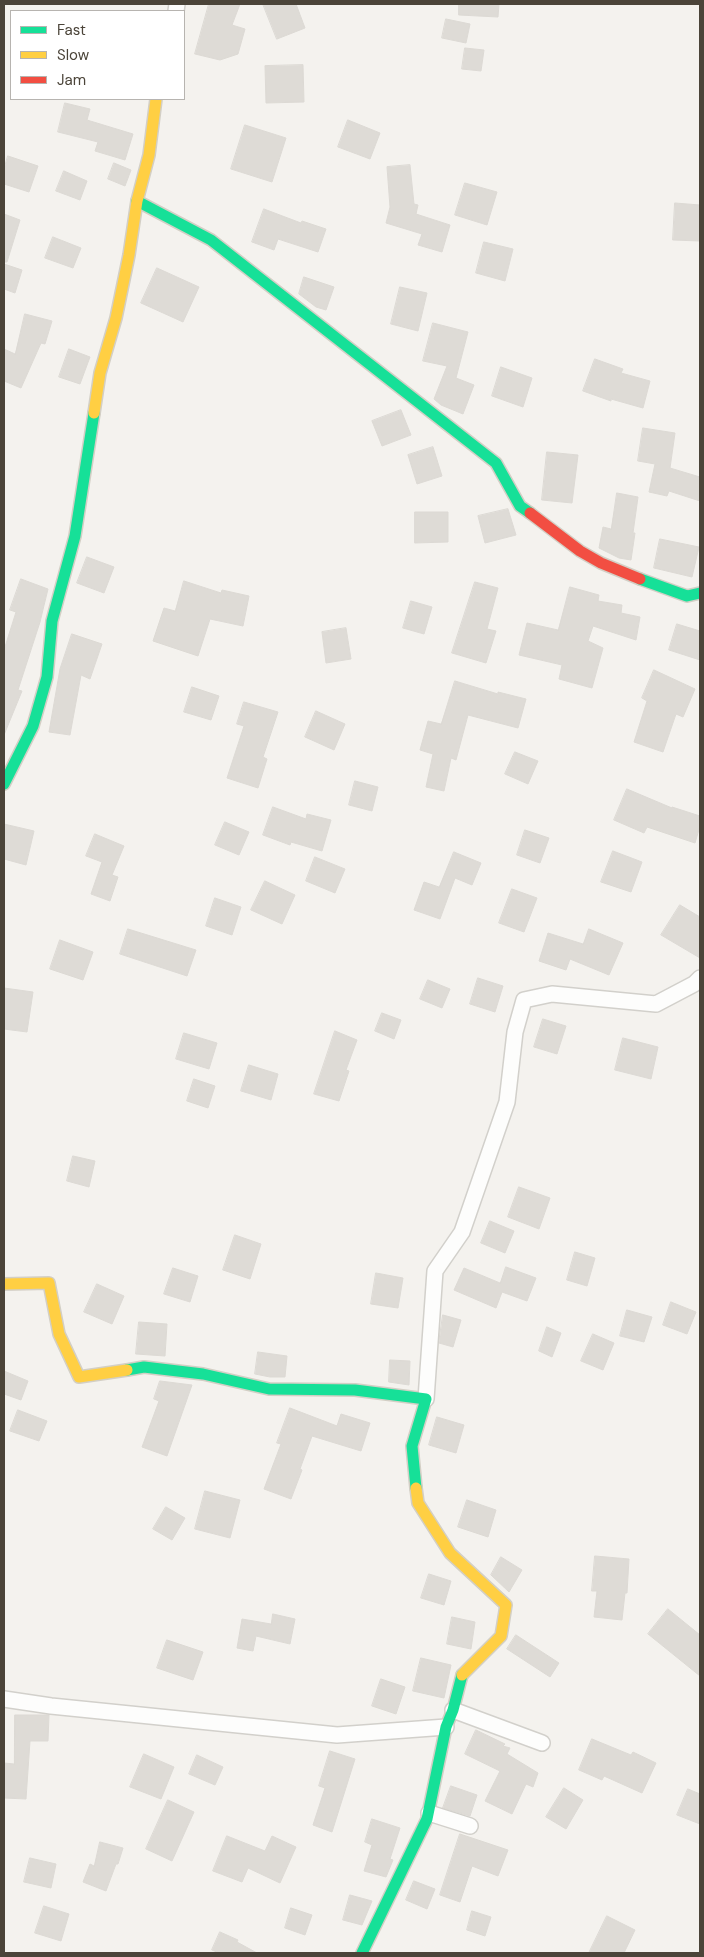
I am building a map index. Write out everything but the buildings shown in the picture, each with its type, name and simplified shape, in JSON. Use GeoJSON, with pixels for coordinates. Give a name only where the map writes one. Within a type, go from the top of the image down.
{"type":"FeatureCollection","features":[{"type":"Feature","properties":{"kind":"street"},"geometry":{"type":"LineString","coordinates":[[4,784],[33,726],[47,677],[52,621],[75,536],[100,373],[116,318],[129,255],[137,201],[149,155],[156,100]]}},
{"type":"Feature","properties":{"kind":"street"},"geometry":{"type":"LineString","coordinates":[[137,201],[211,240],[496,462],[520,506],[580,551],[601,563],[639,579],[688,596],[700,594]]}},
{"type":"Feature","properties":{"kind":"street"},"geometry":{"type":"LineString","coordinates":[[362,1953],[428,1813],[446,1727],[453,1710],[463,1673],[502,1636],[506,1605],[450,1553],[418,1503],[412,1446],[426,1399],[434,1271],[462,1232],[507,1102],[515,1032],[524,1000],[552,994],[656,1004],[694,984],[700,978]]}},
{"type":"Feature","properties":{"kind":"street"},"geometry":{"type":"LineString","coordinates":[[4,1284],[49,1283],[59,1334],[78,1377],[144,1367],[203,1374],[269,1389],[355,1390],[426,1399]]}},
{"type":"Feature","properties":{"kind":"street"},"geometry":{"type":"LineString","coordinates":[[4,1699],[51,1706],[337,1735],[446,1727]]}},
{"type":"Feature","properties":{"kind":"street"},"geometry":{"type":"LineString","coordinates":[[453,1710],[542,1743]]}},
{"type":"Feature","properties":{"kind":"street"},"geometry":{"type":"LineString","coordinates":[[428,1813],[470,1826]]}},
{"type":"Feature","properties":{"kind":"traffic: fast"},"geometry":{"type":"LineString","coordinates":[[137,201],[211,240],[496,463],[520,506],[530,513]]}},
{"type":"Feature","properties":{"kind":"traffic: fast"},"geometry":{"type":"LineString","coordinates":[[4,784],[33,726],[47,677],[52,621],[75,536],[94,413]]}},
{"type":"Feature","properties":{"kind":"traffic: fast"},"geometry":{"type":"LineString","coordinates":[[640,579],[687,596],[700,593]]}},
{"type":"Feature","properties":{"kind":"traffic: fast"},"geometry":{"type":"LineString","coordinates":[[127,1370],[144,1367],[203,1374],[269,1389],[355,1390],[426,1399],[412,1446],[416,1488]]}},
{"type":"Feature","properties":{"kind":"traffic: fast"},"geometry":{"type":"LineString","coordinates":[[362,1953],[427,1819],[446,1727],[453,1710],[462,1675]]}},
{"type":"Feature","properties":{"kind":"traffic: slow"},"geometry":{"type":"LineString","coordinates":[[94,413],[100,373],[116,318],[129,255],[137,201],[149,155],[156,100]]}},
{"type":"Feature","properties":{"kind":"traffic: slow"},"geometry":{"type":"LineString","coordinates":[[4,1284],[49,1283],[59,1334],[79,1377],[127,1370]]}},
{"type":"Feature","properties":{"kind":"traffic: slow"},"geometry":{"type":"LineString","coordinates":[[416,1488],[418,1503],[450,1553],[506,1605],[501,1636],[462,1675]]}},
{"type":"Feature","properties":{"kind":"traffic: jam"},"geometry":{"type":"LineString","coordinates":[[530,513],[580,551],[601,563],[640,579]]}}]}
